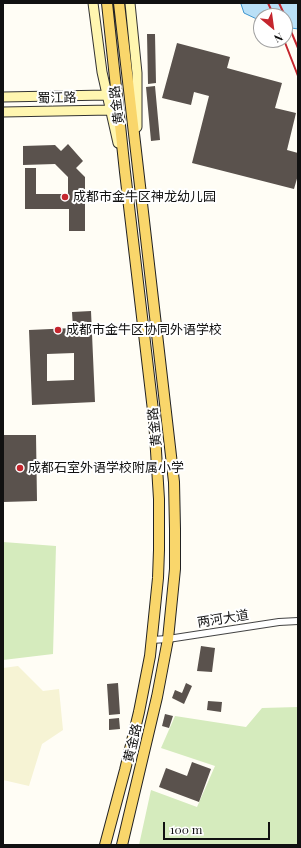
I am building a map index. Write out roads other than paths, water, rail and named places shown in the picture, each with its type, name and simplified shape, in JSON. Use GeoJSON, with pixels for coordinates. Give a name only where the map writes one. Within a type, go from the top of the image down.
{"type":"FeatureCollection","features":[{"type":"Feature","properties":{"kind":"main road"},"geometry":{"type":"LineString","coordinates":[[93,3],[102,72],[125,172]]}},
{"type":"Feature","properties":{"kind":"main road","name":"黄金路"},"geometry":{"type":"LineString","coordinates":[[105,845],[138,712],[150,656],[158,578],[159,550],[157,458],[154,419],[107,3]]}},
{"type":"Feature","properties":{"kind":"main road","name":"黄金路"},"geometry":{"type":"LineString","coordinates":[[119,3],[174,482],[175,569],[168,639],[157,698],[122,845]]}},
{"type":"Feature","properties":{"kind":"main road"},"geometry":{"type":"LineString","coordinates":[[130,3],[137,73],[137,164]]}},
{"type":"Feature","properties":{"kind":"main road","name":"蜀江路"},"geometry":{"type":"LineString","coordinates":[[3,97],[107,96]]}},
{"type":"Feature","properties":{"kind":"main road","name":"蜀江路"},"geometry":{"type":"LineString","coordinates":[[3,112],[110,110]]}},
{"type":"Feature","properties":{"kind":"street","name":"两河大道"},"geometry":{"type":"LineString","coordinates":[[152,640],[168,639],[279,622],[298,621]]}},
{"type":"Feature","properties":{"kind":"water"},"geometry":{"type":"Polygon","coordinates":[[[240,3],[298,3],[298,29],[293,28],[293,8],[253,8],[253,17],[244,13],[240,3]]]}},
{"type":"Feature","properties":{"kind":"railway"},"geometry":{"type":"LineString","coordinates":[[268,3],[270,8]]}},
{"type":"Feature","properties":{"kind":"railway"},"geometry":{"type":"LineString","coordinates":[[279,3],[281,8]]}},
{"type":"Feature","properties":{"kind":"railway"},"geometry":{"type":"LineString","coordinates":[[293,36],[298,48]]}},
{"type":"Feature","properties":{"kind":"railway"},"geometry":{"type":"LineString","coordinates":[[287,48],[298,76]]}},
{"type":"Feature","properties":{"kind":"place","name":"成都市金牛区神龙幼儿园"},"geometry":{"type":"Point","coordinates":[65,197]}},
{"type":"Feature","properties":{"kind":"place","name":"成都市金牛区协同外语学校"},"geometry":{"type":"Point","coordinates":[58,330]}},
{"type":"Feature","properties":{"kind":"place","name":"成都石室外语学校附属小学"},"geometry":{"type":"Point","coordinates":[20,468]}}]}
